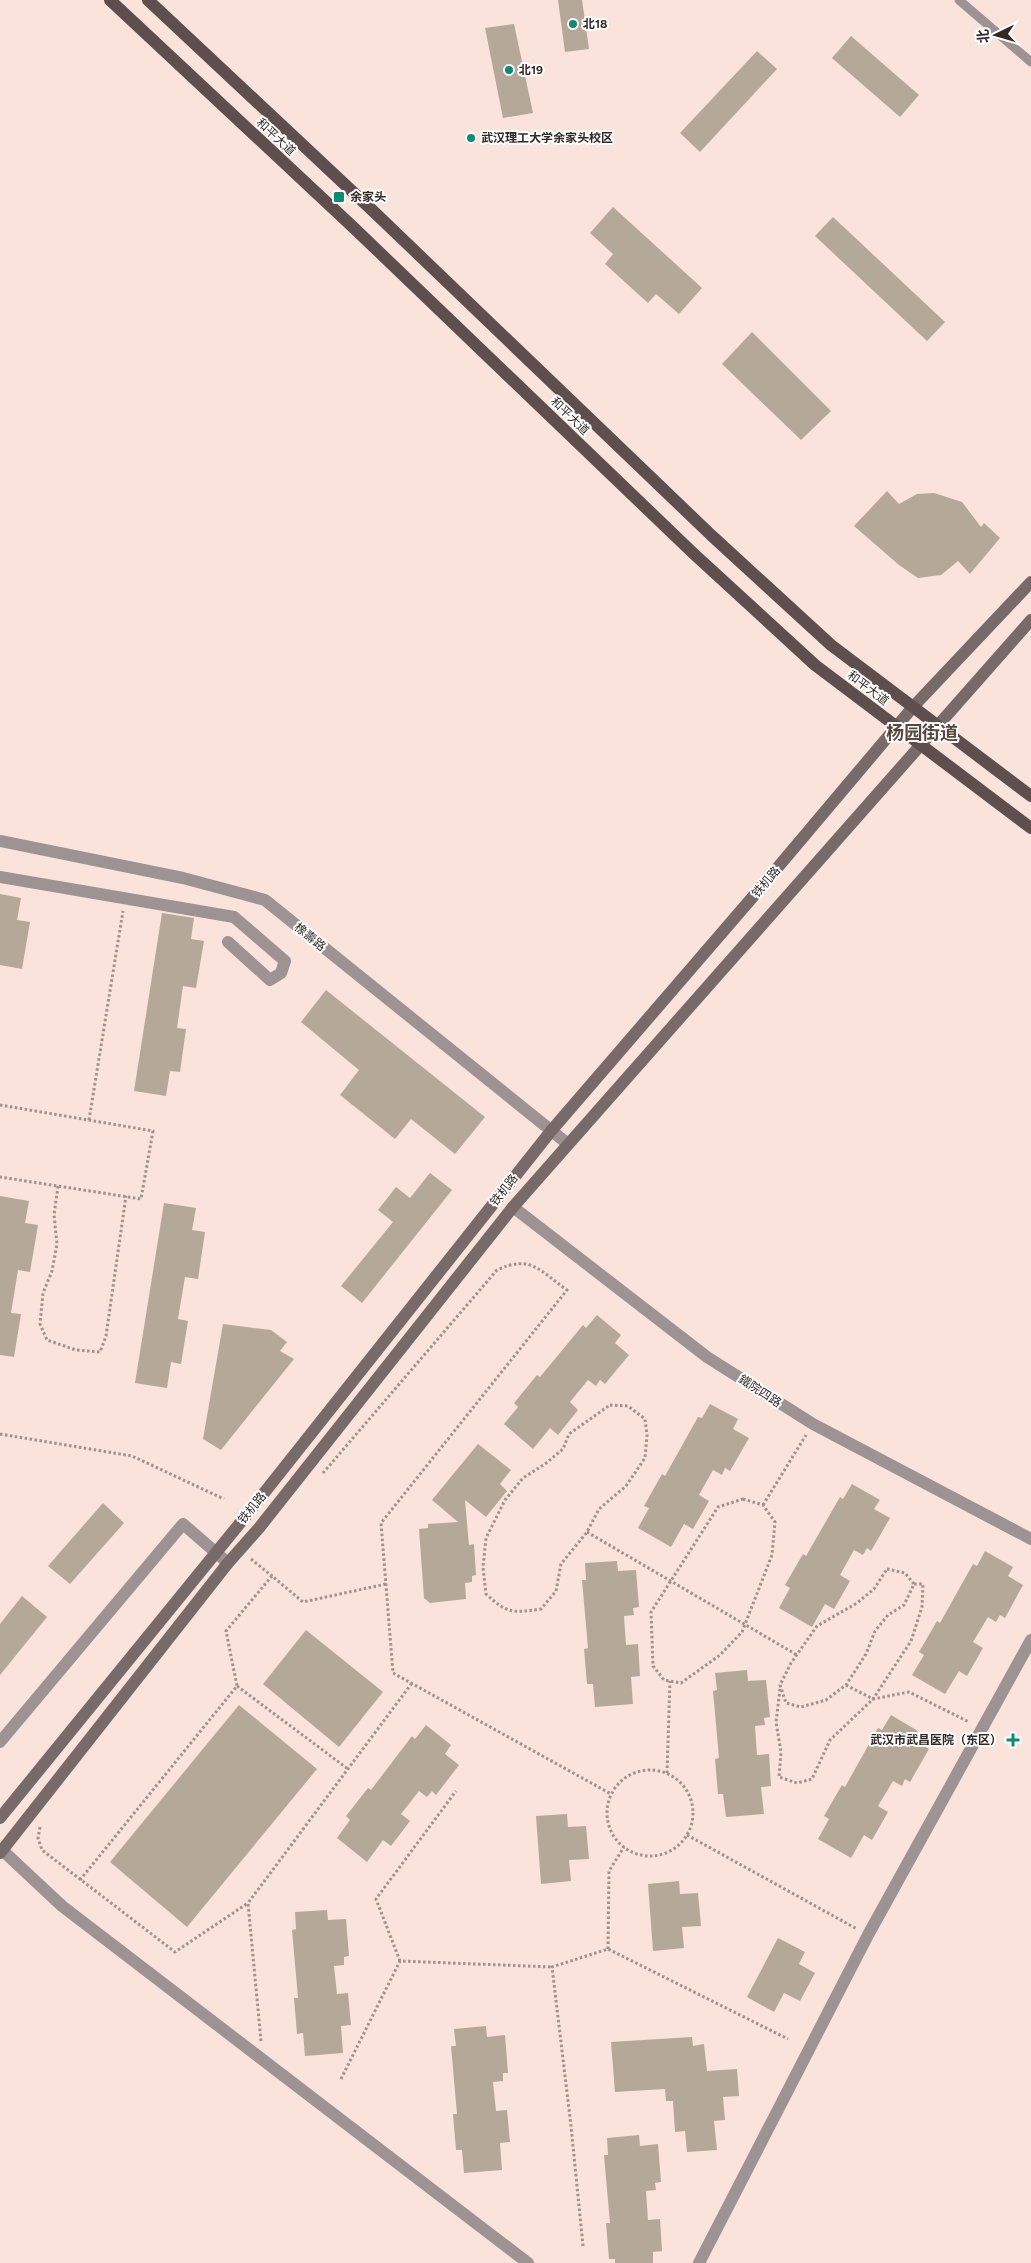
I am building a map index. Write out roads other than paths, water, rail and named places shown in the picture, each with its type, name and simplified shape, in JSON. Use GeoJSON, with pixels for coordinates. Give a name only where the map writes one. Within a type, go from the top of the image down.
{"type":"FeatureCollection","features":[{"type":"Feature","properties":{"kind":"main road","name":"和平大道"},"geometry":{"type":"LineString","coordinates":[[110,0],[361,235],[701,560],[815,665],[1031,828]]}},
{"type":"Feature","properties":{"kind":"main road","name":"和平大道"},"geometry":{"type":"LineString","coordinates":[[148,0],[378,216],[711,535],[831,645],[1031,796]]}},
{"type":"Feature","properties":{"kind":"main road","name":"铁机路"},"geometry":{"type":"LineString","coordinates":[[0,1818],[216,1552],[551,1131],[751,899],[896,726],[1031,582]]}},
{"type":"Feature","properties":{"kind":"main road","name":"铁机路"},"geometry":{"type":"LineString","coordinates":[[1,1852],[228,1563],[259,1528],[513,1207],[1031,620]]}},
{"type":"Feature","properties":{"kind":"street","name":"橡壽路"},"geometry":{"type":"LineString","coordinates":[[0,841],[183,878],[265,900],[568,1144]]}},
{"type":"Feature","properties":{"kind":"street"},"geometry":{"type":"LineString","coordinates":[[0,877],[234,917],[285,961],[282,973],[270,980],[228,942]]}},
{"type":"Feature","properties":{"kind":"street","name":"鐵院四路"},"geometry":{"type":"LineString","coordinates":[[513,1207],[707,1357],[813,1424],[1031,1539]]}},
{"type":"Feature","properties":{"kind":"street"},"geometry":{"type":"LineString","coordinates":[[0,1742],[183,1524],[228,1563]]}},
{"type":"Feature","properties":{"kind":"street"},"geometry":{"type":"LineString","coordinates":[[699,2263],[868,1935],[1031,1640]]}},
{"type":"Feature","properties":{"kind":"street"},"geometry":{"type":"LineString","coordinates":[[1,1852],[62,1906],[528,2263]]}},
{"type":"Feature","properties":{"kind":"lane"},"geometry":{"type":"LineString","coordinates":[[959,0],[1030,59]]}},
{"type":"Feature","properties":{"kind":"place","name":"北18"},"geometry":{"type":"Point","coordinates":[573,24]}},
{"type":"Feature","properties":{"kind":"place","name":"北19"},"geometry":{"type":"Point","coordinates":[509,70]}},
{"type":"Feature","properties":{"kind":"place","name":"武汉理工大学余家头校区"},"geometry":{"type":"Point","coordinates":[471,138]}},
{"type":"Feature","properties":{"kind":"place","name":"余家头"},"geometry":{"type":"Point","coordinates":[339,197]}},
{"type":"Feature","properties":{"kind":"place","name":"武汉市武昌医院（东区）"},"geometry":{"type":"Point","coordinates":[1013,1740]}},
{"type":"Feature","properties":{"kind":"district","name":"杨园街道"},"geometry":{"type":"Point","coordinates":[922,733]}}]}
